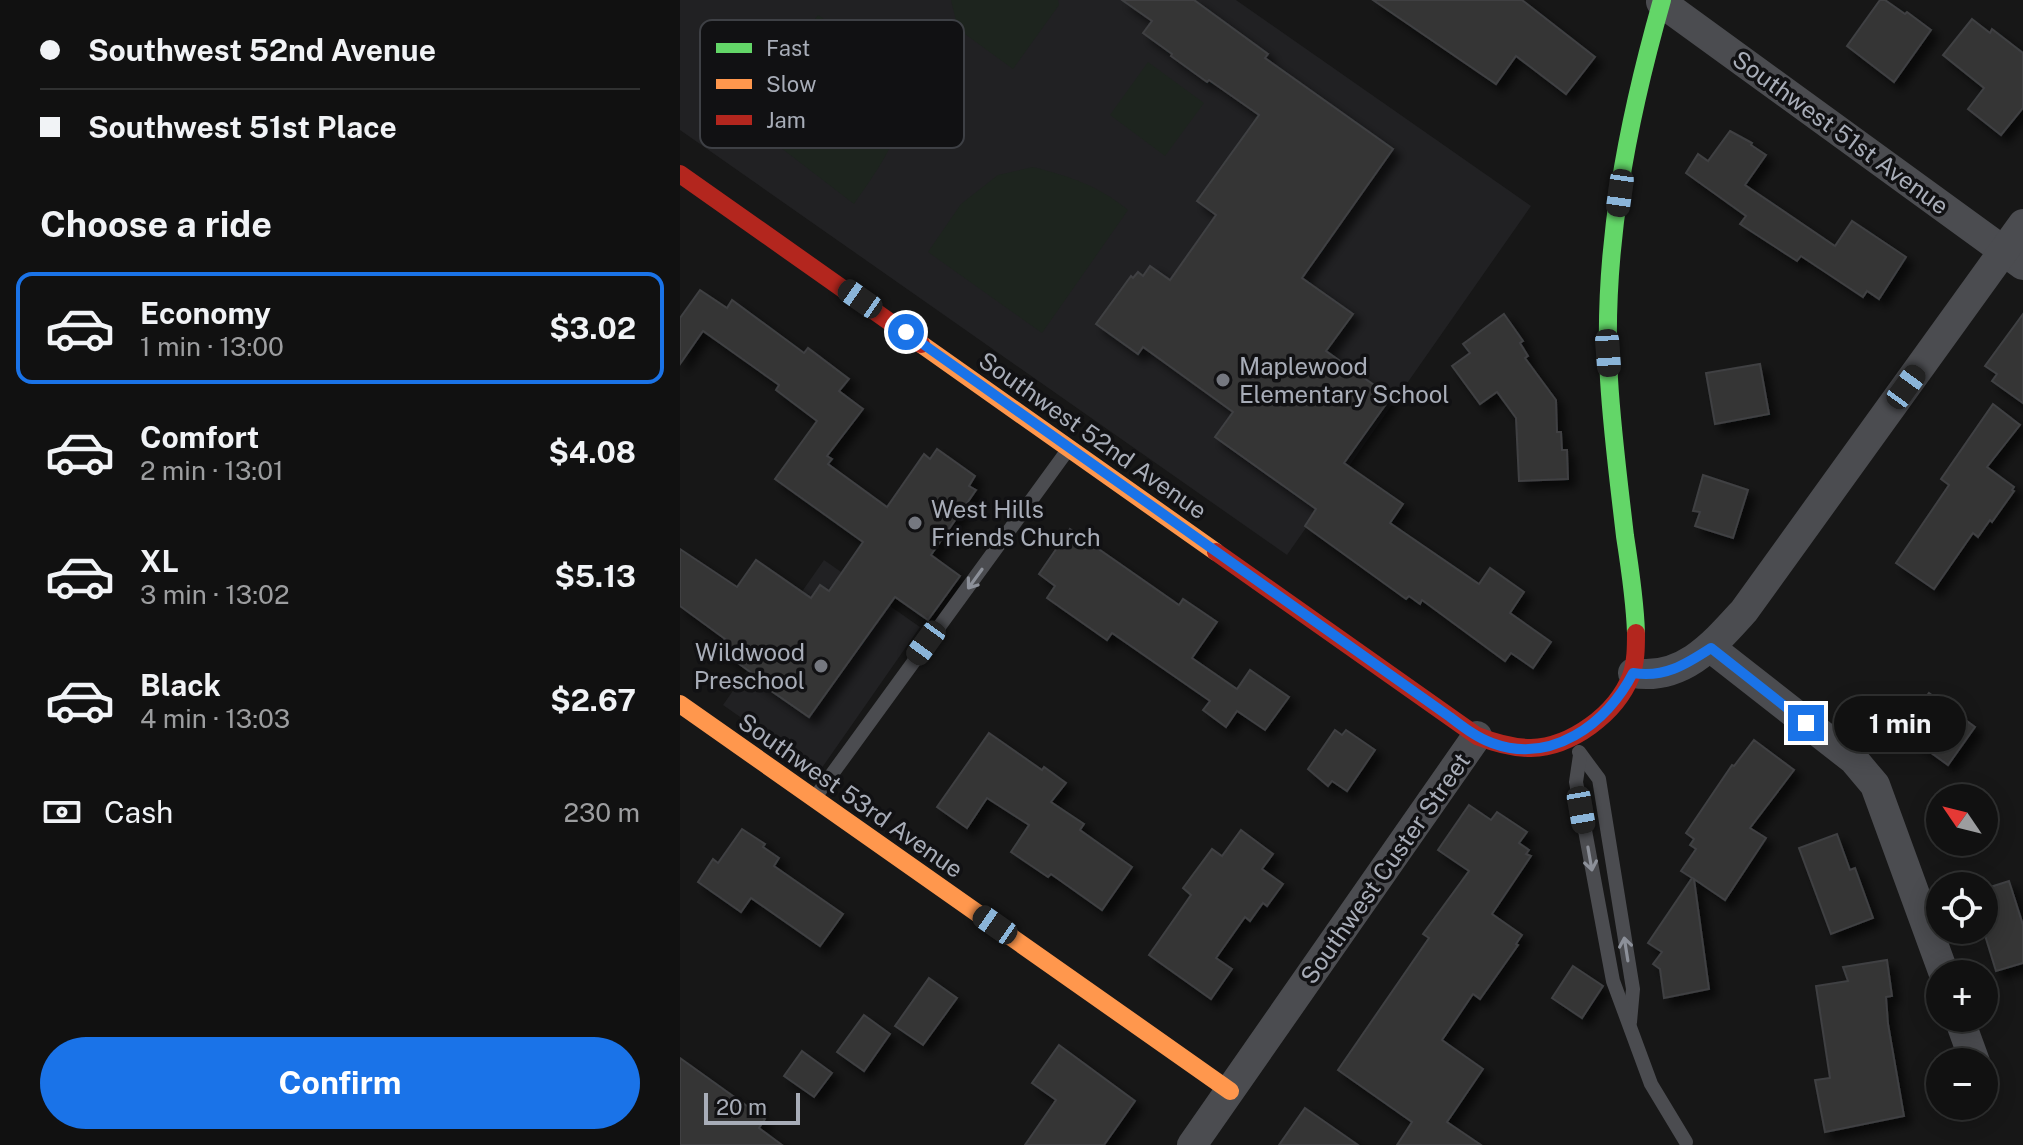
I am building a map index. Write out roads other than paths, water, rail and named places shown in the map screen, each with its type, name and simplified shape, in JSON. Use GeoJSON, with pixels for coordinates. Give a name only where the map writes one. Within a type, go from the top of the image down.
{"type":"FeatureCollection","features":[{"type":"Feature","properties":{"kind":"street","name":"Southwest 51st Avenue"},"geometry":{"type":"LineString","coordinates":[[1660,1],[2014,258]]}},
{"type":"Feature","properties":{"kind":"street"},"geometry":{"type":"LineString","coordinates":[[1660,1],[1630,131],[1617,214],[1608,310],[1610,394],[1635,622],[1633,673],[1656,675],[1674,670],[1711,648],[1744,611],[2014,258],[2023,224]]}},
{"type":"Feature","properties":{"kind":"street","name":"Southwest 52nd Avenue"},"geometry":{"type":"LineString","coordinates":[[680,174],[1477,736]]}},
{"type":"Feature","properties":{"kind":"street"},"geometry":{"type":"LineString","coordinates":[[1711,648],[1854,760],[1875,785],[1939,960]]}},
{"type":"Feature","properties":{"kind":"street","name":"Southwest Custer Street"},"geometry":{"type":"LineString","coordinates":[[1192,1145],[1477,736],[1515,749],[1576,746],[1608,710],[1633,673]]}},
{"type":"Feature","properties":{"kind":"street","name":"Southwest 53rd Avenue"},"geometry":{"type":"LineString","coordinates":[[680,704],[1230,1091]]}},
{"type":"Feature","properties":{"kind":"lane"},"geometry":{"type":"LineString","coordinates":[[815,798],[1070,448]]}},
{"type":"Feature","properties":{"kind":"lane"},"geometry":{"type":"LineString","coordinates":[[1576,746],[1576,782],[1613,981],[1651,1084],[1686,1142]]}},
{"type":"Feature","properties":{"kind":"lane"},"geometry":{"type":"LineString","coordinates":[[1576,746],[1599,779],[1633,989],[1630,1026]]}},
{"type":"Feature","properties":{"kind":"place","name":"Maplewood Elementary School"},"geometry":{"type":"Point","coordinates":[1223,380]}},
{"type":"Feature","properties":{"kind":"place","name":"West Hills Friends Church"},"geometry":{"type":"Point","coordinates":[915,523]}},
{"type":"Feature","properties":{"kind":"place","name":"Wildwood Preschool"},"geometry":{"type":"Point","coordinates":[821,666]}}]}
